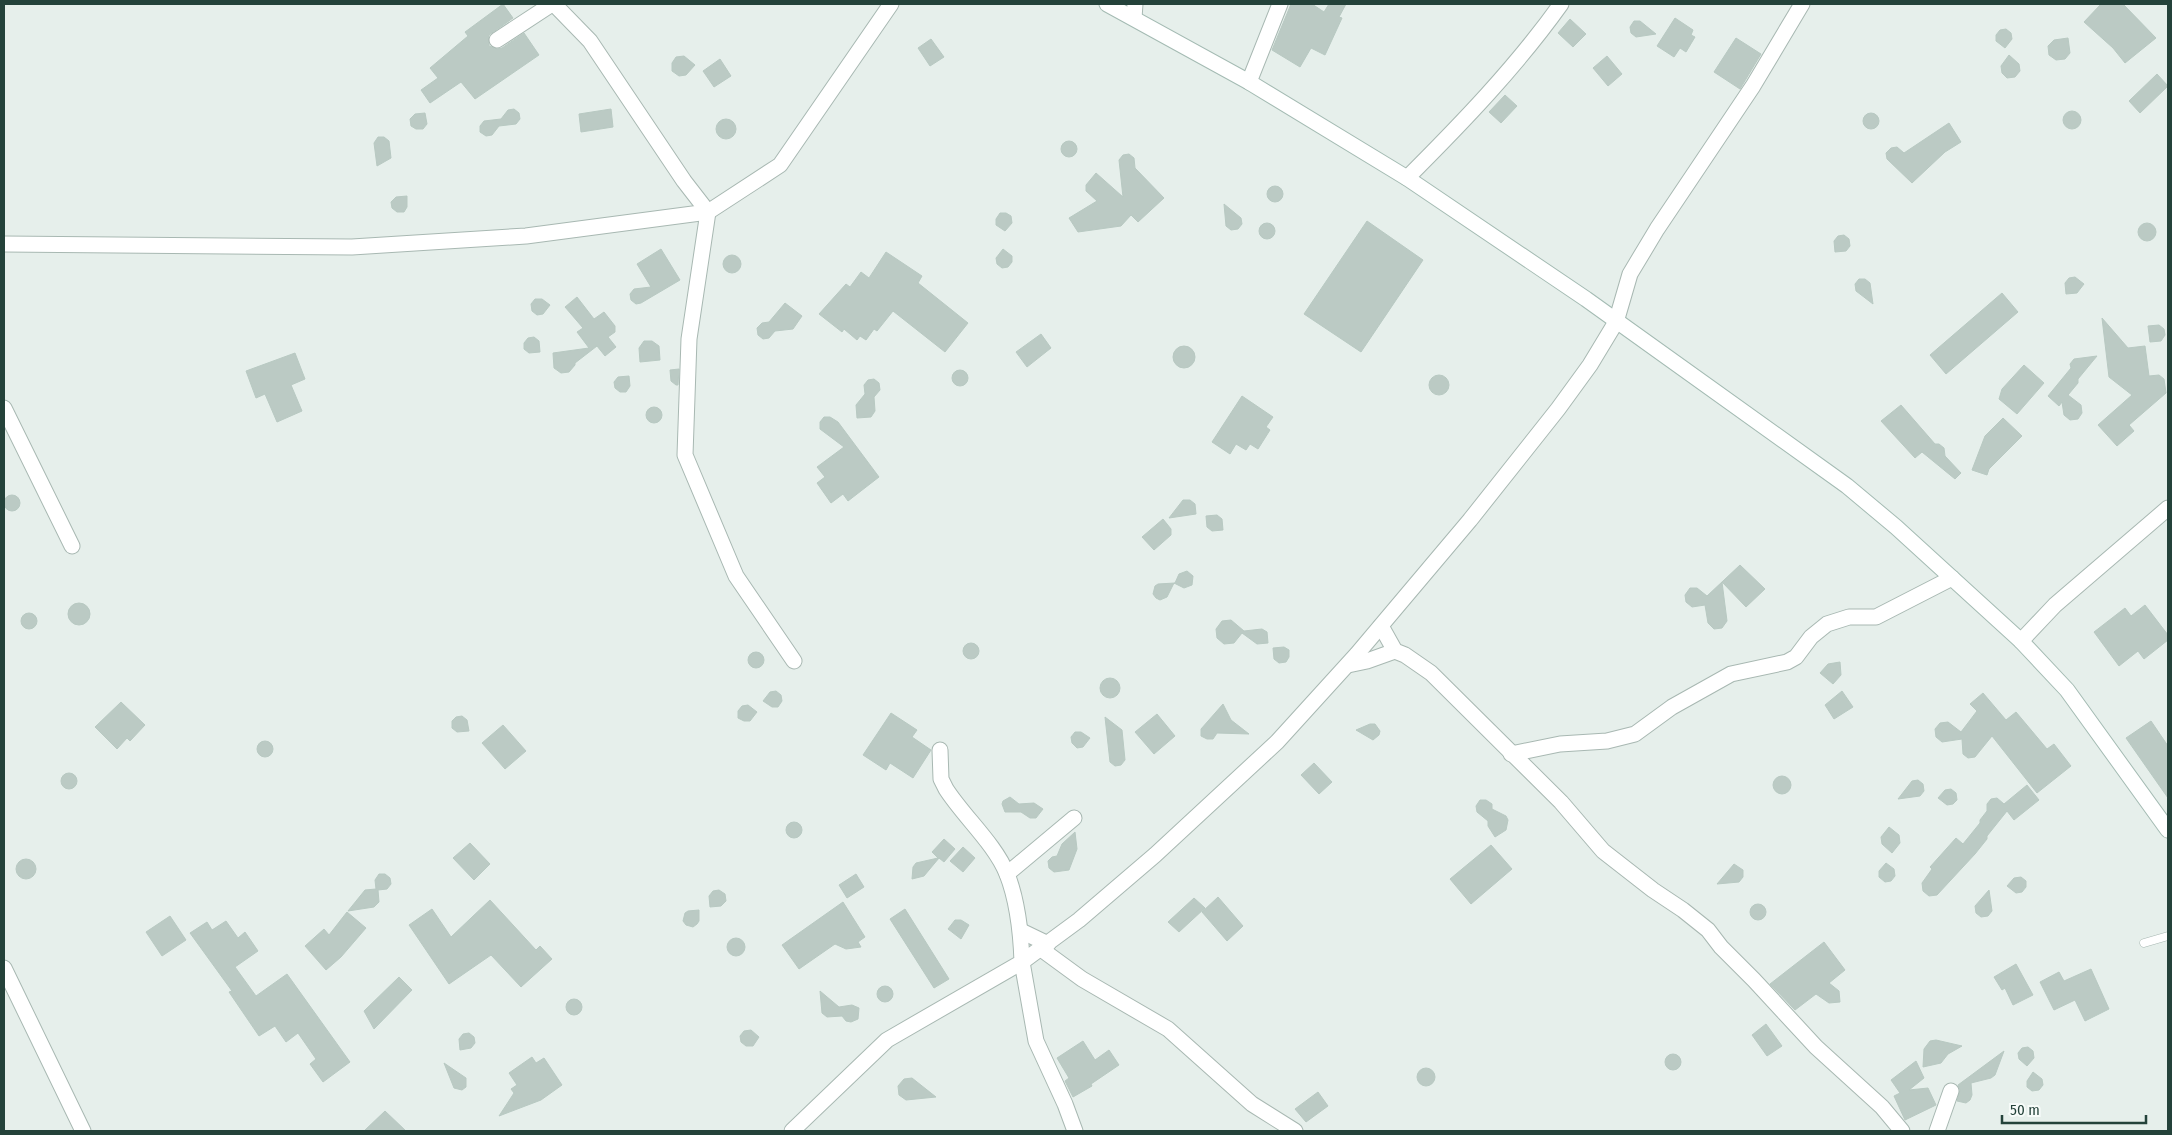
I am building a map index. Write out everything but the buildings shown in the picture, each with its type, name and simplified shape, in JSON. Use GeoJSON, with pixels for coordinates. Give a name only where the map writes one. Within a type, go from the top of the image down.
{"type":"FeatureCollection","features":[{"type":"Feature","properties":{"kind":"street"},"geometry":{"type":"LineString","coordinates":[[497,40],[553,4],[590,41],[684,181],[708,212],[689,339],[685,455],[736,576],[794,661]]}},
{"type":"Feature","properties":{"kind":"street"},"geometry":{"type":"LineString","coordinates":[[4,244],[352,247],[526,236],[708,212],[780,165],[891,4]]}},
{"type":"Feature","properties":{"kind":"street"},"geometry":{"type":"LineString","coordinates":[[1107,4],[1134,11],[1407,178],[1545,271],[1846,486],[2021,641],[2067,690],[2168,830]]}},
{"type":"Feature","properties":{"kind":"street"},"geometry":{"type":"LineString","coordinates":[[1248,82],[1280,4]]}},
{"type":"Feature","properties":{"kind":"street"},"geometry":{"type":"LineString","coordinates":[[1407,178],[1478,105],[1543,30],[1561,4]]}},
{"type":"Feature","properties":{"kind":"street"},"geometry":{"type":"LineString","coordinates":[[792,1131],[886,1040],[1022,962],[1079,920],[1155,855],[1226,790],[1307,711],[1381,626],[1558,409],[1590,365],[1616,322],[1630,274],[1657,229],[1753,86],[1802,4]]}},
{"type":"Feature","properties":{"kind":"street"},"geometry":{"type":"LineString","coordinates":[[4,408],[72,546]]}},
{"type":"Feature","properties":{"kind":"street"},"geometry":{"type":"LineString","coordinates":[[2021,641],[2055,605],[2168,508]]}},
{"type":"Feature","properties":{"kind":"street"},"geometry":{"type":"LineString","coordinates":[[1510,754],[1560,744],[1607,741],[1635,734],[1672,707],[1731,674],[1787,662],[1796,656],[1811,637],[1828,624],[1849,617],[1876,617],[1952,578]]}},
{"type":"Feature","properties":{"kind":"street"},"geometry":{"type":"LineString","coordinates":[[1381,626],[1395,651],[1405,655],[1431,673],[1510,754],[1561,802],[1602,851],[1708,930],[1721,947],[1816,1047],[1882,1107],[1902,1131]]}},
{"type":"Feature","properties":{"kind":"street"},"geometry":{"type":"LineString","coordinates":[[1348,665],[1367,661],[1395,651]]}},
{"type":"Feature","properties":{"kind":"street"},"geometry":{"type":"LineString","coordinates":[[940,750],[940,769],[944,784],[955,803],[998,858],[1007,874],[1020,930],[1022,962],[1036,1041],[1065,1104],[1075,1131]]}},
{"type":"Feature","properties":{"kind":"street"},"geometry":{"type":"LineString","coordinates":[[1007,874],[1074,818]]}},
{"type":"Feature","properties":{"kind":"street"},"geometry":{"type":"LineString","coordinates":[[1020,930],[1045,946],[1082,979],[1168,1029],[1252,1104],[1295,1131]]}},
{"type":"Feature","properties":{"kind":"street"},"geometry":{"type":"LineString","coordinates":[[4,968],[83,1131]]}},
{"type":"Feature","properties":{"kind":"street"},"geometry":{"type":"LineString","coordinates":[[1937,1131],[1951,1091]]}},
{"type":"Feature","properties":{"kind":"lane"},"geometry":{"type":"LineString","coordinates":[[2144,943],[2168,936]]}}]}
